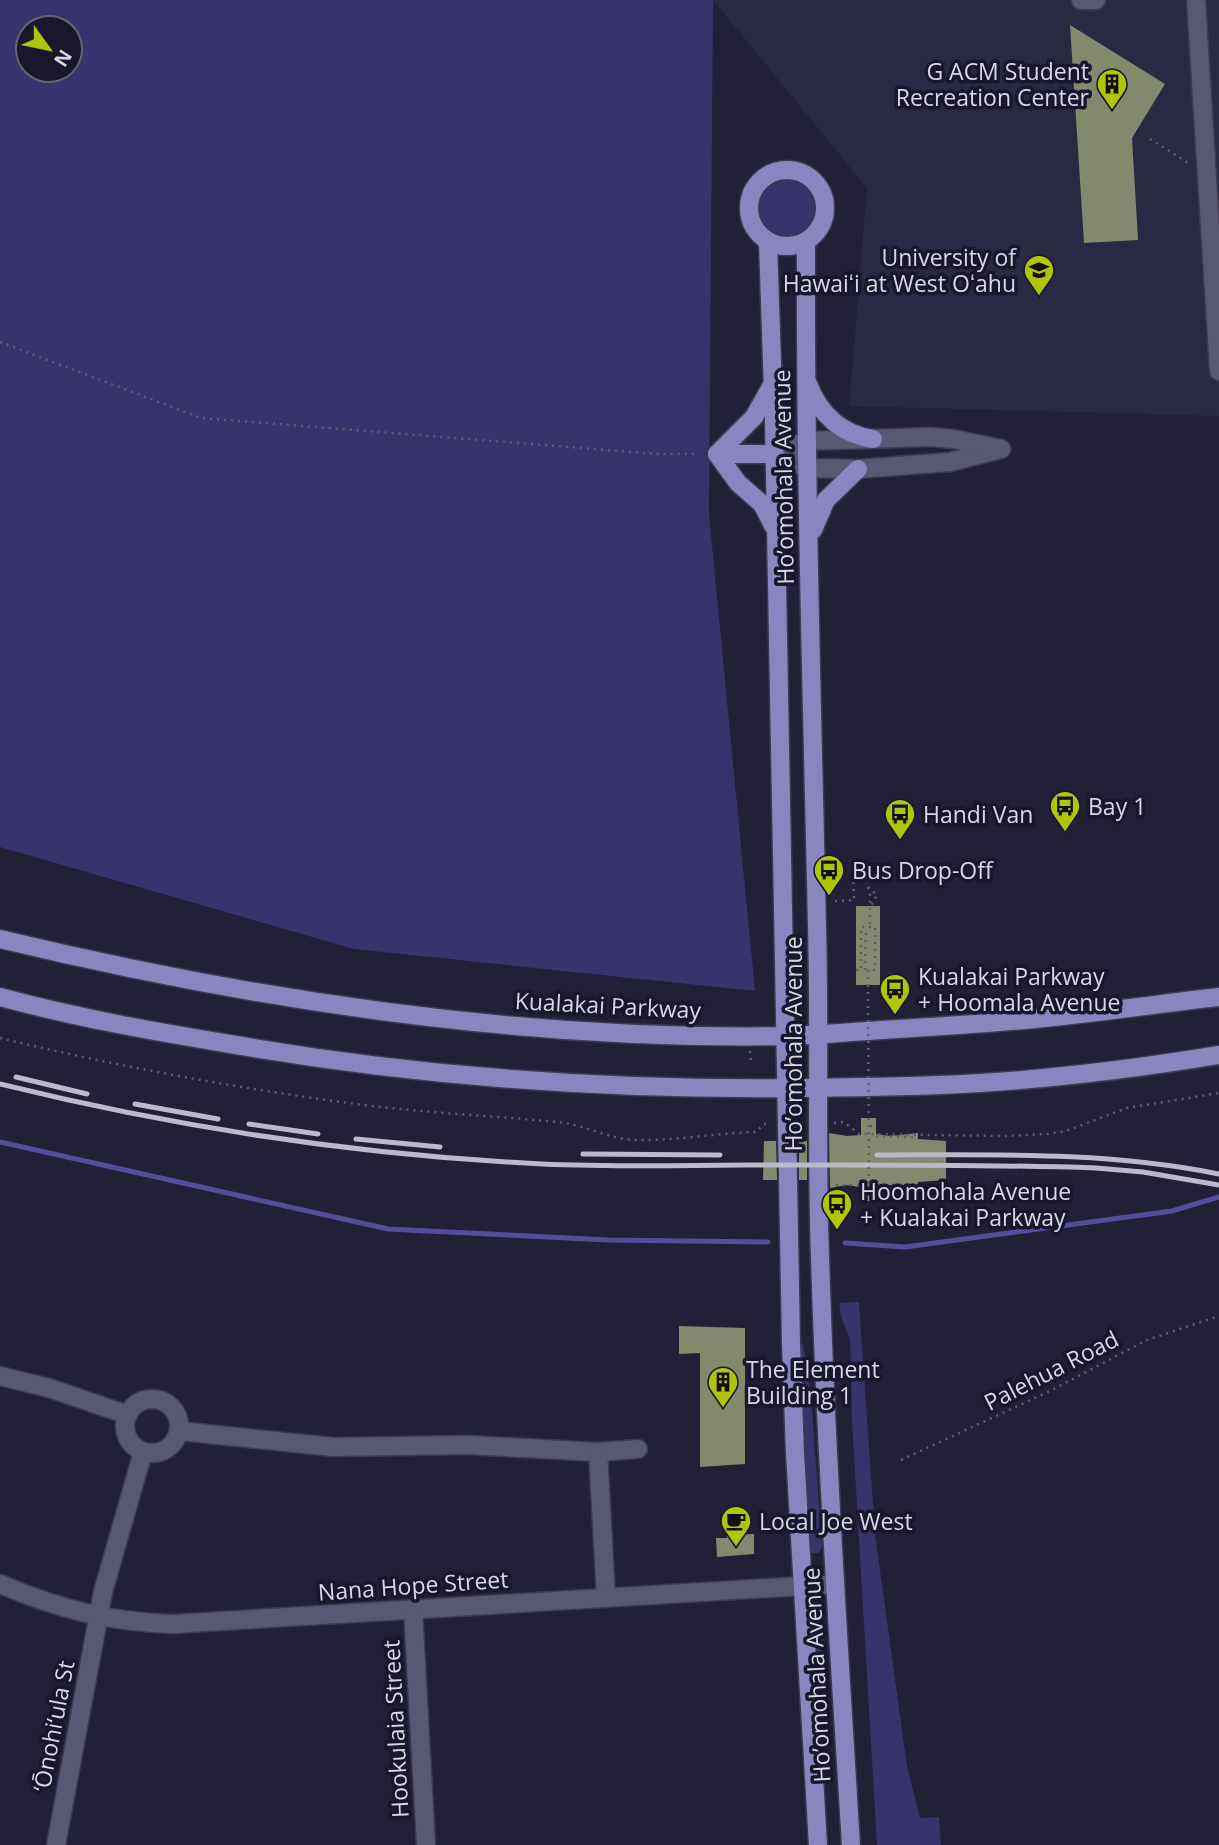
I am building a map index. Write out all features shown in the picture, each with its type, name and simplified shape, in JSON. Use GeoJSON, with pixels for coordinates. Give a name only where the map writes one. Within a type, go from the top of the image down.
{"type":"FeatureCollection","features":[{"type":"Feature","properties":{"kind":"main road"},"geometry":{"type":"LineString","coordinates":[[785,170],[797,171],[817,185],[823,196],[823,221],[816,233],[806,242],[780,247],[768,243],[751,225],[749,200],[762,179],[785,170]]}},
{"type":"Feature","properties":{"kind":"main road","name":"Ho’omohala Avenue"},"geometry":{"type":"LineString","coordinates":[[806,242],[820,1269],[851,1845]]}},
{"type":"Feature","properties":{"kind":"main road","name":"Ho’omohala Avenue"},"geometry":{"type":"LineString","coordinates":[[768,243],[787,1036],[791,1343],[818,1845]]}},
{"type":"Feature","properties":{"kind":"main road"},"geometry":{"type":"LineString","coordinates":[[806,378],[819,405],[831,421],[848,432],[873,439]]}},
{"type":"Feature","properties":{"kind":"main road"},"geometry":{"type":"LineString","coordinates":[[716,454],[754,417],[773,382]]}},
{"type":"Feature","properties":{"kind":"main road"},"geometry":{"type":"LineString","coordinates":[[716,454],[773,454]]}},
{"type":"Feature","properties":{"kind":"main road"},"geometry":{"type":"LineString","coordinates":[[716,454],[738,483],[762,504],[775,534]]}},
{"type":"Feature","properties":{"kind":"main road"},"geometry":{"type":"LineString","coordinates":[[809,543],[826,500],[858,469]]}},
{"type":"Feature","properties":{"kind":"main road","name":"Kualakai Parkway"},"geometry":{"type":"LineString","coordinates":[[0,939],[132,969],[282,996],[453,1019],[567,1030],[818,1035],[1036,1019],[1219,997]]}},
{"type":"Feature","properties":{"kind":"main road"},"geometry":{"type":"LineString","coordinates":[[0,997],[183,1036],[327,1061],[417,1072],[558,1083],[691,1088],[979,1084],[1063,1076],[1219,1055]]}},
{"type":"Feature","properties":{"kind":"street"},"geometry":{"type":"LineString","coordinates":[[1082,0],[1096,0]]}},
{"type":"Feature","properties":{"kind":"street"},"geometry":{"type":"LineString","coordinates":[[1196,0],[1219,371]]}},
{"type":"Feature","properties":{"kind":"street"},"geometry":{"type":"LineString","coordinates":[[873,439],[954,439],[1001,449],[950,462],[858,469],[808,468],[773,454],[807,441],[873,439]]}},
{"type":"Feature","properties":{"kind":"street"},"geometry":{"type":"LineString","coordinates":[[0,1376],[49,1388],[128,1415]]}},
{"type":"Feature","properties":{"kind":"street"},"geometry":{"type":"LineString","coordinates":[[147,1400],[164,1402],[176,1413],[179,1431],[170,1448],[152,1454],[135,1448],[125,1431],[128,1415],[139,1403],[147,1400]]}},
{"type":"Feature","properties":{"kind":"street"},"geometry":{"type":"LineString","coordinates":[[179,1431],[333,1447],[469,1445],[598,1452],[638,1449]]}},
{"type":"Feature","properties":{"kind":"street","name":"‘Ōnohi‘ula St"},"geometry":{"type":"LineString","coordinates":[[56,1845],[103,1592],[143,1452]]}},
{"type":"Feature","properties":{"kind":"street"},"geometry":{"type":"LineString","coordinates":[[598,1452],[606,1597]]}},
{"type":"Feature","properties":{"kind":"street","name":"Nana Hope Street"},"geometry":{"type":"LineString","coordinates":[[0,1584],[99,1618],[184,1623],[835,1584]]}},
{"type":"Feature","properties":{"kind":"street","name":"Hookulaia Street"},"geometry":{"type":"LineString","coordinates":[[413,1610],[426,1845]]}},
{"type":"Feature","properties":{"kind":"path"},"geometry":{"type":"LineString","coordinates":[[1150,139],[1190,164]]}},
{"type":"Feature","properties":{"kind":"path"},"geometry":{"type":"LineString","coordinates":[[0,342],[201,418],[658,454],[716,454]]}},
{"type":"Feature","properties":{"kind":"path"},"geometry":{"type":"LineString","coordinates":[[835,901],[854,900],[853,870]]}},
{"type":"Feature","properties":{"kind":"path"},"geometry":{"type":"LineString","coordinates":[[871,906],[877,895],[868,887],[871,906],[867,970],[869,1194],[874,1194],[870,1193],[871,1180]]}},
{"type":"Feature","properties":{"kind":"path"},"geometry":{"type":"LineString","coordinates":[[867,970],[856,970],[861,970],[861,927],[875,927],[875,970],[867,970]]}},
{"type":"Feature","properties":{"kind":"path"},"geometry":{"type":"LineString","coordinates":[[0,1038],[236,1086],[377,1106],[571,1124],[619,1139],[649,1140],[756,1132],[764,1124]]}},
{"type":"Feature","properties":{"kind":"path"},"geometry":{"type":"LineString","coordinates":[[750,1051],[751,1065]]}},
{"type":"Feature","properties":{"kind":"path"},"geometry":{"type":"LineString","coordinates":[[844,1122],[859,1134],[1032,1136],[1066,1131],[1128,1108],[1219,1094]]}},
{"type":"Feature","properties":{"kind":"path"},"geometry":{"type":"LineString","coordinates":[[870,1126],[876,1126],[871,1127],[871,1141]]}},
{"type":"Feature","properties":{"kind":"path"},"geometry":{"type":"LineString","coordinates":[[869,1136],[914,1137],[914,1141]]}},
{"type":"Feature","properties":{"kind":"path"},"geometry":{"type":"LineString","coordinates":[[835,1185],[913,1185],[912,1180]]}},
{"type":"Feature","properties":{"kind":"path","name":"Palehua Road"},"geometry":{"type":"LineString","coordinates":[[901,1460],[1050,1391],[1147,1340],[1219,1316]]}},
{"type":"Feature","properties":{"kind":"shaded area"},"geometry":{"type":"Polygon","coordinates":[[[0,0],[713,0],[709,514],[755,991],[354,949],[0,847],[0,0]]]}},
{"type":"Feature","properties":{"kind":"shaded area","name":"University of Hawaiʻi at West Oʻahu"},"geometry":{"type":"Polygon","coordinates":[[[713,0],[1219,0],[1219,416],[849,406],[867,188],[713,0]]]}},
{"type":"Feature","properties":{"kind":"shaded area"},"geometry":{"type":"Polygon","coordinates":[[[780,177],[792,177],[809,186],[816,197],[816,221],[809,232],[792,241],[780,241],[768,236],[759,227],[754,215],[754,203],[759,191],[768,182],[780,177]]]}},
{"type":"Feature","properties":{"kind":"shaded area"},"geometry":{"type":"Polygon","coordinates":[[[859,1302],[875,1534],[907,1766],[920,1818],[939,1817],[941,1845],[877,1845],[852,1421],[850,1339],[839,1303],[859,1302]]]}},
{"type":"Feature","properties":{"kind":"shaded area"},"geometry":{"type":"Polygon","coordinates":[[[803,1343],[811,1395],[822,1547],[819,1553],[808,1553],[798,1345],[803,1343]]]}},
{"type":"Feature","properties":{"kind":"shaded area"},"geometry":{"type":"Polygon","coordinates":[[[814,1617],[821,1617],[827,1726],[818,1685],[814,1617]]]}},
{"type":"Feature","properties":{"kind":"building","name":"G ACM Student Recreation Center"},"geometry":{"type":"Polygon","coordinates":[[[1070,25],[1165,84],[1132,138],[1138,240],[1084,243],[1070,25]]]}},
{"type":"Feature","properties":{"kind":"building"},"geometry":{"type":"Polygon","coordinates":[[[856,906],[880,906],[880,985],[856,985],[856,906]]]}},
{"type":"Feature","properties":{"kind":"building"},"geometry":{"type":"Polygon","coordinates":[[[861,1118],[876,1118],[876,1134],[890,1136],[918,1133],[918,1139],[946,1141],[946,1180],[918,1182],[918,1188],[889,1185],[874,1188],[875,1201],[861,1201],[861,1187],[846,1185],[830,1188],[829,1133],[861,1135],[861,1118]]]}},
{"type":"Feature","properties":{"kind":"building"},"geometry":{"type":"Polygon","coordinates":[[[764,1141],[776,1141],[777,1180],[763,1180],[764,1141]]]}},
{"type":"Feature","properties":{"kind":"building"},"geometry":{"type":"Polygon","coordinates":[[[799,1141],[807,1141],[807,1180],[799,1180],[799,1141]]]}},
{"type":"Feature","properties":{"kind":"building","name":"The Element Building 1"},"geometry":{"type":"Polygon","coordinates":[[[679,1326],[745,1328],[745,1464],[700,1467],[700,1353],[679,1354],[679,1326]]]}},
{"type":"Feature","properties":{"kind":"building"},"geometry":{"type":"Polygon","coordinates":[[[754,1534],[754,1554],[717,1557],[716,1538],[754,1534]]]}},
{"type":"Feature","properties":{"kind":"waterway"},"geometry":{"type":"LineString","coordinates":[[0,1142],[388,1229],[608,1240],[768,1242]]}},
{"type":"Feature","properties":{"kind":"waterway"},"geometry":{"type":"LineString","coordinates":[[845,1243],[905,1247],[1172,1211],[1219,1197]]}},
{"type":"Feature","properties":{"kind":"railway"},"geometry":{"type":"LineString","coordinates":[[16,1077],[87,1094]]}},
{"type":"Feature","properties":{"kind":"railway"},"geometry":{"type":"LineString","coordinates":[[0,1084],[134,1114],[269,1137],[473,1160],[593,1166],[922,1165],[1096,1168],[1143,1172],[1219,1185]]}},
{"type":"Feature","properties":{"kind":"railway"},"geometry":{"type":"LineString","coordinates":[[135,1104],[218,1119]]}},
{"type":"Feature","properties":{"kind":"railway"},"geometry":{"type":"LineString","coordinates":[[249,1124],[318,1134]]}},
{"type":"Feature","properties":{"kind":"railway"},"geometry":{"type":"LineString","coordinates":[[356,1139],[440,1147]]}},
{"type":"Feature","properties":{"kind":"railway"},"geometry":{"type":"LineString","coordinates":[[583,1154],[720,1155]]}},
{"type":"Feature","properties":{"kind":"railway"},"geometry":{"type":"LineString","coordinates":[[877,1155],[1091,1158],[1134,1161],[1219,1174]]}},
{"type":"Feature","properties":{"kind":"place","name":"G ACM Student Recreation Center"},"geometry":{"type":"Point","coordinates":[1112,111]}},
{"type":"Feature","properties":{"kind":"place","name":"University of Hawaiʻi at West Oʻahu"},"geometry":{"type":"Point","coordinates":[1039,297]}},
{"type":"Feature","properties":{"kind":"place","name":"Bay 1"},"geometry":{"type":"Point","coordinates":[1065,833]}},
{"type":"Feature","properties":{"kind":"place","name":"Handi Van"},"geometry":{"type":"Point","coordinates":[900,841]}},
{"type":"Feature","properties":{"kind":"place","name":"Bus Drop-Off"},"geometry":{"type":"Point","coordinates":[829,897]}},
{"type":"Feature","properties":{"kind":"place","name":"Kualakai Parkway + Hoomala Avenue"},"geometry":{"type":"Point","coordinates":[895,1016]}},
{"type":"Feature","properties":{"kind":"place","name":"Hoomohala Avenue + Kualakai Parkway"},"geometry":{"type":"Point","coordinates":[837,1231]}},
{"type":"Feature","properties":{"kind":"place","name":"The Element Building 1"},"geometry":{"type":"Point","coordinates":[723,1409]}},
{"type":"Feature","properties":{"kind":"place","name":"Local Joe West"},"geometry":{"type":"Point","coordinates":[736,1548]}}]}
